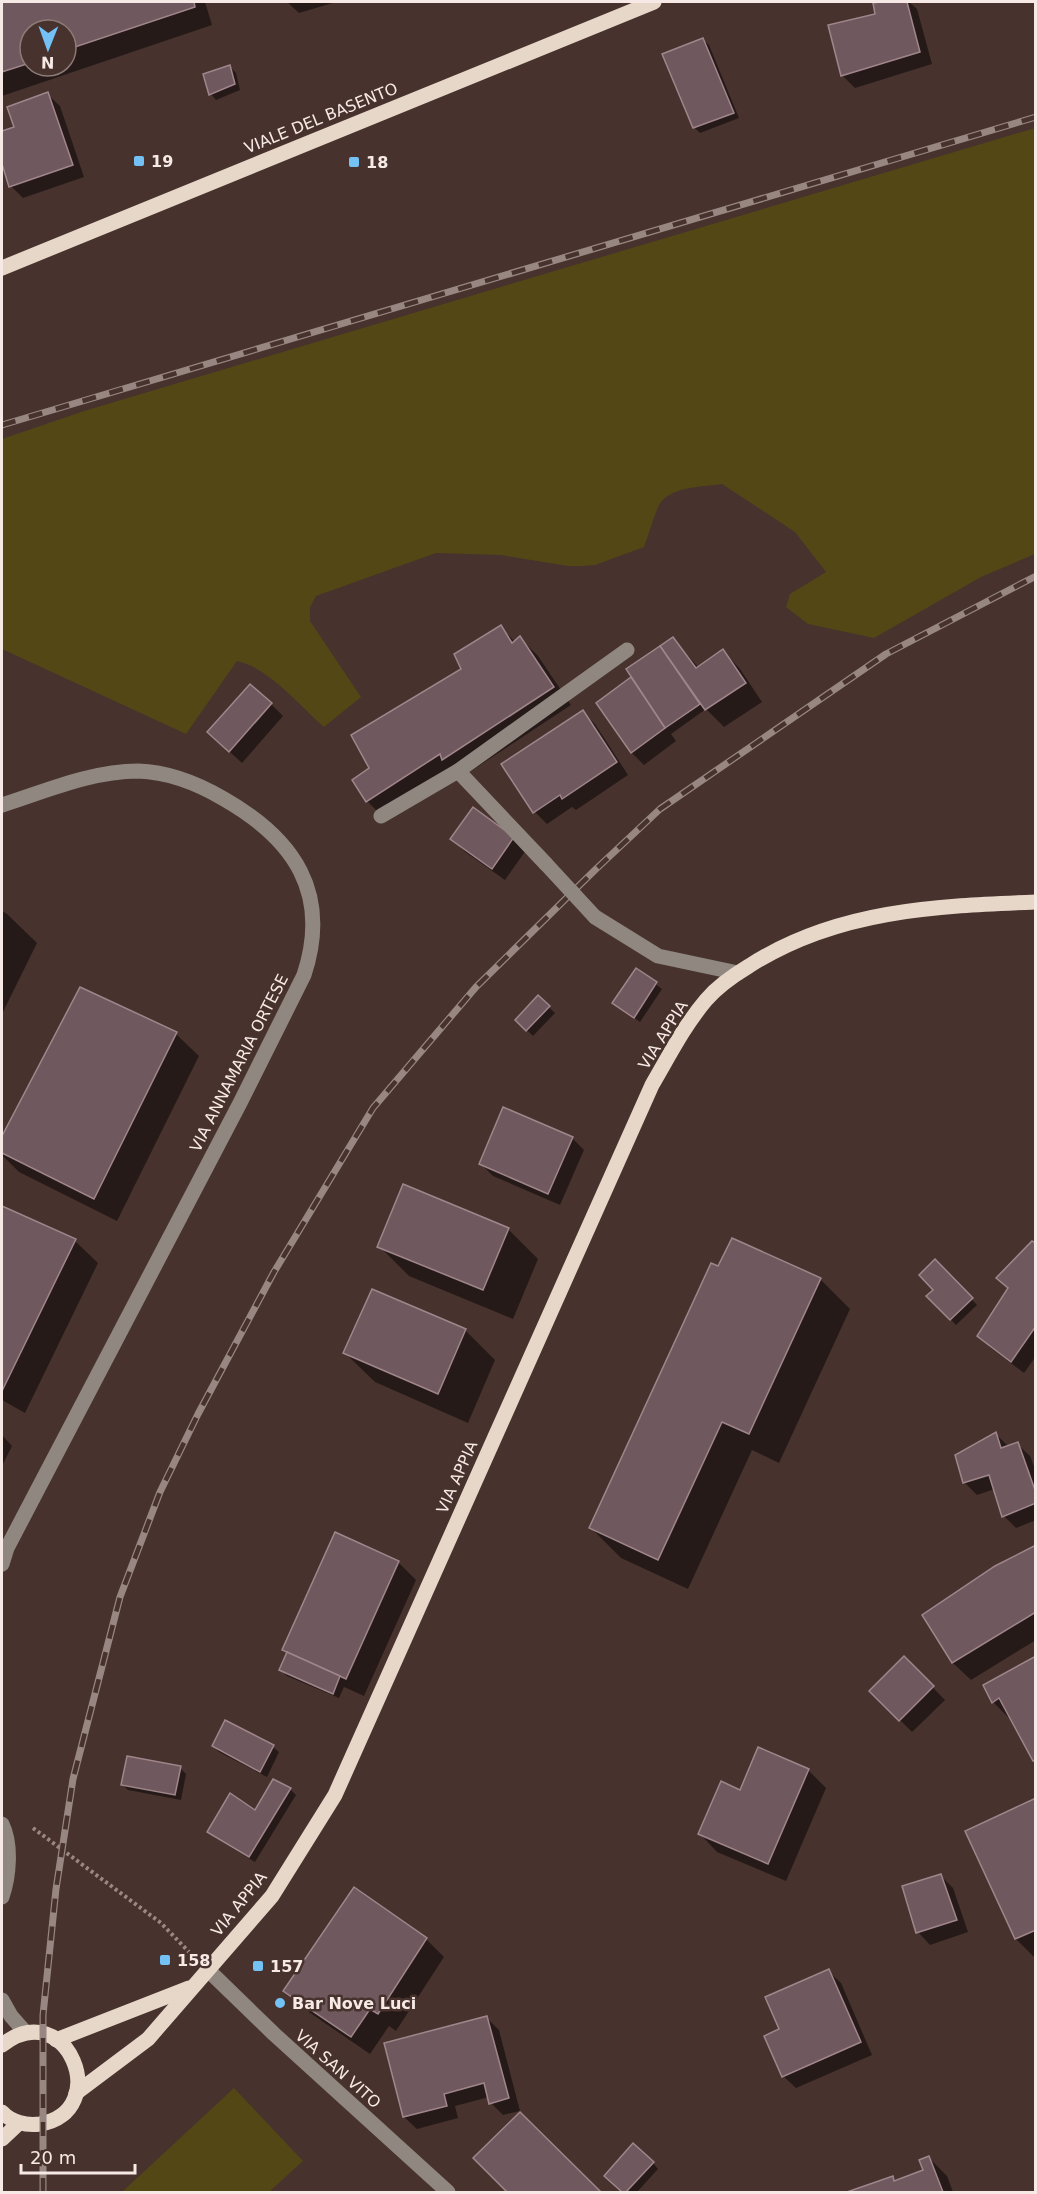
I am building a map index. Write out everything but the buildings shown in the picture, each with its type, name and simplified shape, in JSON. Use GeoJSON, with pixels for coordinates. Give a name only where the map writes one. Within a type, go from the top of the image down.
{"type":"FeatureCollection","features":[{"type":"Feature","properties":{"kind":"main road","name":"VIALE DEL BASENTO"},"geometry":{"type":"LineString","coordinates":[[2,268],[654,2]]}},
{"type":"Feature","properties":{"kind":"main road","name":"VIA APPIA"},"geometry":{"type":"LineString","coordinates":[[19,2123],[33,2125],[60,2116],[70,2105],[76,2093],[148,2039],[272,1896],[335,1795],[652,1085],[681,1035],[707,999],[738,973],[772,951],[820,930],[882,916],[952,906],[1035,902]]}},
{"type":"Feature","properties":{"kind":"main road","name":"VIA APPIA"},"geometry":{"type":"LineString","coordinates":[[56,2040],[192,1987]]}},
{"type":"Feature","properties":{"kind":"main road"},"geometry":{"type":"LineString","coordinates":[[2,2045],[11,2038],[26,2033],[42,2034],[56,2040],[68,2050],[76,2063],[79,2079],[76,2093]]}},
{"type":"Feature","properties":{"kind":"main road"},"geometry":{"type":"LineString","coordinates":[[2,2112],[19,2123],[2,2139]]}},
{"type":"Feature","properties":{"kind":"street"},"geometry":{"type":"LineString","coordinates":[[381,816],[458,771],[627,650]]}},
{"type":"Feature","properties":{"kind":"street","name":"VIA ANNAMARIA ORTESE"},"geometry":{"type":"LineString","coordinates":[[2,805],[105,773],[138,771],[179,776],[208,789],[254,818],[273,833],[288,850],[300,870],[308,892],[313,934],[304,975],[240,1103],[7,1548],[2,1564]]}},
{"type":"Feature","properties":{"kind":"street"},"geometry":{"type":"LineString","coordinates":[[458,771],[595,917],[658,956],[738,973]]}},
{"type":"Feature","properties":{"kind":"street"},"geometry":{"type":"LineString","coordinates":[[2,1824],[8,1847],[7,1872],[2,1897]]}},
{"type":"Feature","properties":{"kind":"street","name":"VIA SAN VITO"},"geometry":{"type":"LineString","coordinates":[[207,1969],[274,2034],[448,2193]]}},
{"type":"Feature","properties":{"kind":"street"},"geometry":{"type":"LineString","coordinates":[[2,2000],[11,2016],[26,2033]]}},
{"type":"Feature","properties":{"kind":"path"},"geometry":{"type":"LineString","coordinates":[[30,1825],[160,1923],[207,1969]]}},
{"type":"Feature","properties":{"kind":"shaded area"},"geometry":{"type":"Polygon","coordinates":[[[1035,128],[1035,554],[981,577],[874,638],[808,624],[786,607],[790,594],[826,572],[795,532],[722,484],[688,488],[671,494],[659,505],[644,547],[595,565],[568,566],[501,555],[436,553],[316,596],[310,607],[310,621],[361,697],[324,727],[272,679],[261,671],[237,661],[186,734],[2,649],[2,439],[84,411],[1035,128]]]}},
{"type":"Feature","properties":{"kind":"shaded area"},"geometry":{"type":"Polygon","coordinates":[[[234,2088],[303,2161],[269,2192],[122,2192],[234,2088]]]}},
{"type":"Feature","properties":{"kind":"railway"},"geometry":{"type":"LineString","coordinates":[[2,425],[1036,117]]}},
{"type":"Feature","properties":{"kind":"railway"},"geometry":{"type":"LineString","coordinates":[[43,2192],[43,2015],[56,1889],[73,1779],[120,1597],[160,1492],[198,1414],[274,1272],[373,1108],[476,987],[660,809],[886,654],[1036,576]]}},
{"type":"Feature","properties":{"kind":"place","name":"19"},"geometry":{"type":"Point","coordinates":[139,161]}},
{"type":"Feature","properties":{"kind":"place","name":"18"},"geometry":{"type":"Point","coordinates":[354,162]}},
{"type":"Feature","properties":{"kind":"place","name":"158"},"geometry":{"type":"Point","coordinates":[165,1960]}},
{"type":"Feature","properties":{"kind":"place","name":"157"},"geometry":{"type":"Point","coordinates":[258,1966]}},
{"type":"Feature","properties":{"kind":"place","name":"Bar Nove Luci"},"geometry":{"type":"Point","coordinates":[280,2003]}}]}
